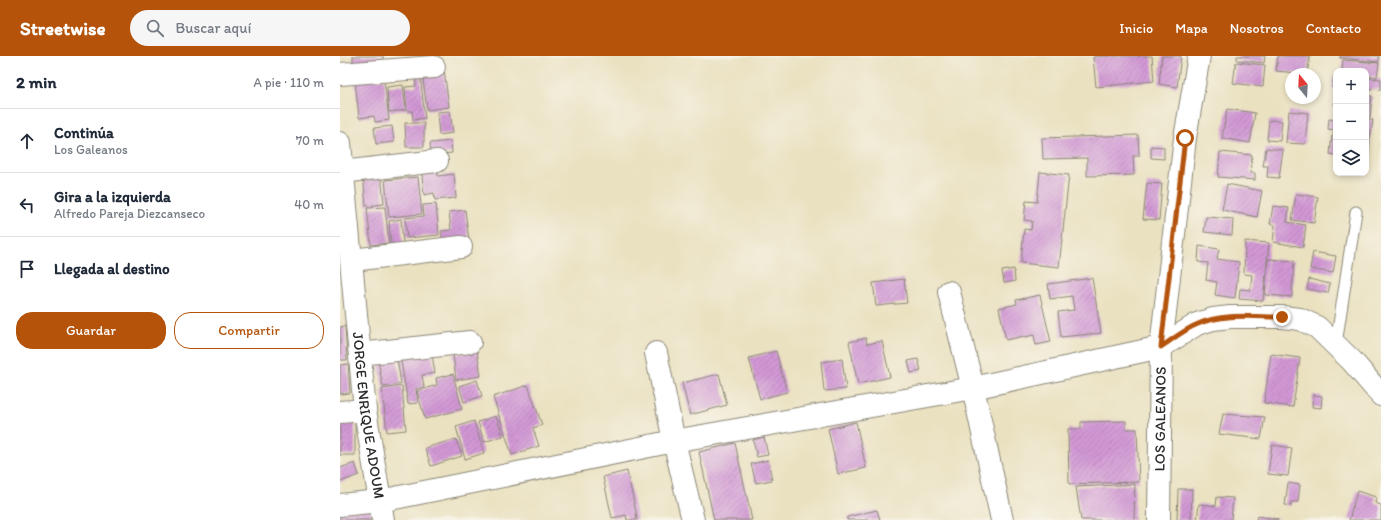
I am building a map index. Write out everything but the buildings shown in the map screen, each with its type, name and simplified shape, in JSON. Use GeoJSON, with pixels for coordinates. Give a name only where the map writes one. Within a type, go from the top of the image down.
{"type":"FeatureCollection","features":[{"type":"Feature","properties":{"kind":"street","name":"LOS GALEANOS"},"geometry":{"type":"LineString","coordinates":[[1159,520],[1161,347],[1185,138],[1199,56]]}},
{"type":"Feature","properties":{"kind":"street"},"geometry":{"type":"LineString","coordinates":[[340,74],[434,67]]}},
{"type":"Feature","properties":{"kind":"street","name":"JORGE ENRIQUE ADOUM"},"geometry":{"type":"LineString","coordinates":[[340,143],[352,260],[348,320],[360,354],[366,410],[381,510]]}},
{"type":"Feature","properties":{"kind":"street"},"geometry":{"type":"LineString","coordinates":[[342,172],[437,161]]}},
{"type":"Feature","properties":{"kind":"street"},"geometry":{"type":"LineString","coordinates":[[352,260],[461,247]]}},
{"type":"Feature","properties":{"kind":"street"},"geometry":{"type":"LineString","coordinates":[[948,292],[972,388],[1002,520]]}},
{"type":"Feature","properties":{"kind":"street"},"geometry":{"type":"LineString","coordinates":[[340,505],[381,510],[674,441],[972,388],[1161,347],[1197,324],[1213,319],[1230,317],[1282,317],[1300,319],[1317,327],[1336,344],[1381,395]]}},
{"type":"Feature","properties":{"kind":"street"},"geometry":{"type":"LineString","coordinates":[[360,354],[470,342]]}},
{"type":"Feature","properties":{"kind":"street"},"geometry":{"type":"LineString","coordinates":[[656,353],[674,441],[693,520]]}},
{"type":"Feature","properties":{"kind":"street"},"geometry":{"type":"LineString","coordinates":[[340,412],[366,410]]}},
{"type":"Feature","properties":{"kind":"lane"},"geometry":{"type":"LineString","coordinates":[[1336,344],[1356,212]]}},
{"type":"Feature","properties":{"kind":"route"},"geometry":{"type":"LineString","coordinates":[[1185,138],[1161,347],[1197,324],[1213,319],[1230,317],[1282,317]]}}]}
